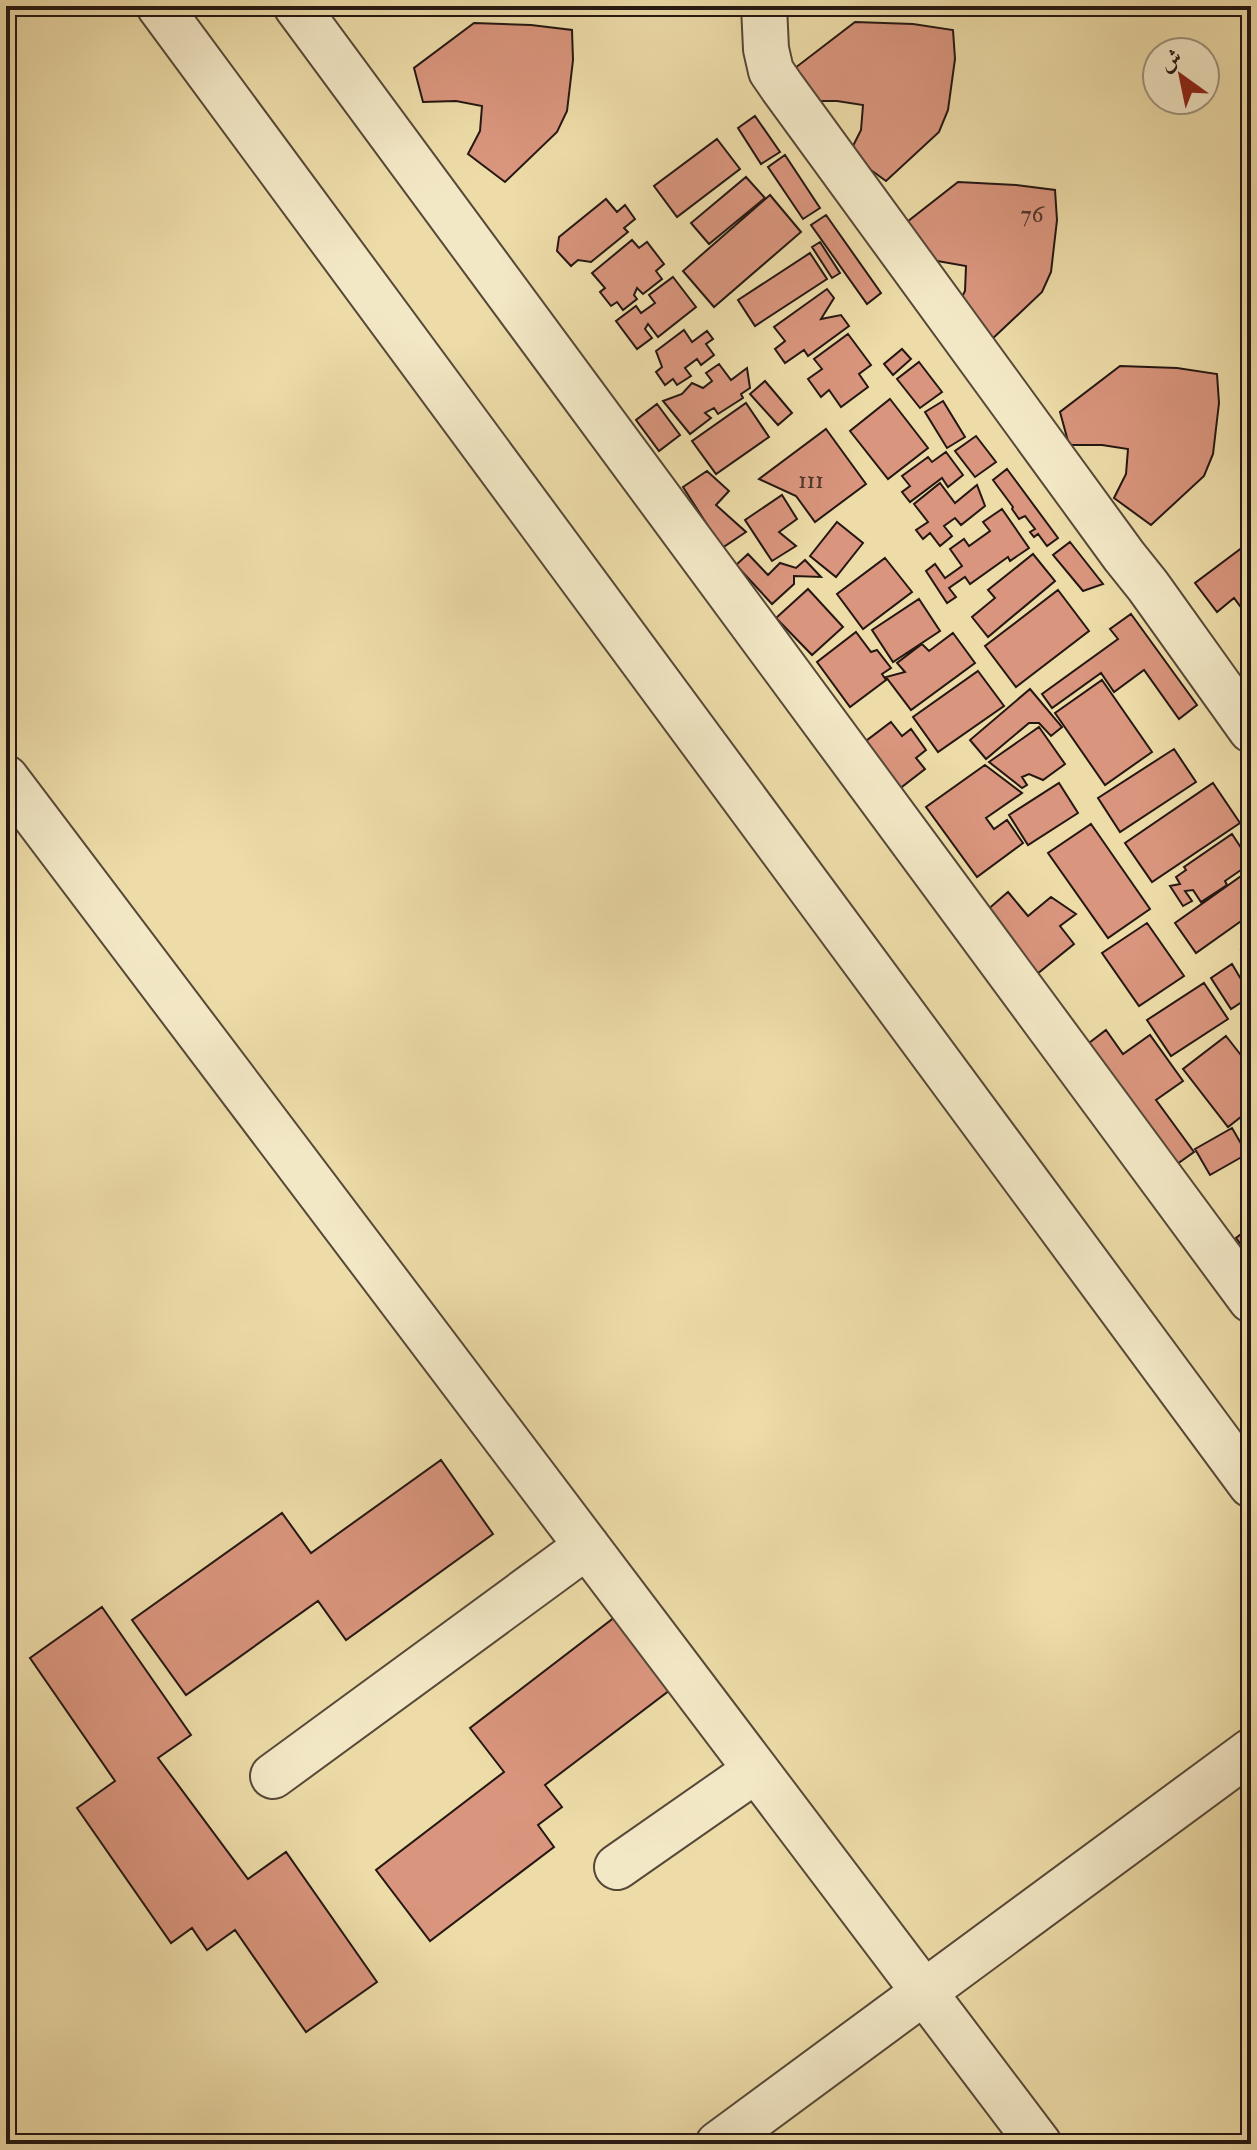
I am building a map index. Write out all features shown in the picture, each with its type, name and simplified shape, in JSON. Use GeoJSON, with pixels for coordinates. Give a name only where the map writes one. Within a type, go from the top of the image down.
{"type":"FeatureCollection","features":[{"type":"Feature","properties":{"kind":"street"},"geometry":{"type":"LineString","coordinates":[[159,6],[1251,1485]]}},
{"type":"Feature","properties":{"kind":"street"},"geometry":{"type":"LineString","coordinates":[[296,6],[1251,1300]]}},
{"type":"Feature","properties":{"kind":"street"},"geometry":{"type":"LineString","coordinates":[[764,6],[766,49],[771,71],[1251,730]]}},
{"type":"Feature","properties":{"kind":"street"},"geometry":{"type":"LineString","coordinates":[[6,778],[1039,2144]]}},
{"type":"Feature","properties":{"kind":"street"},"geometry":{"type":"LineString","coordinates":[[273,1776],[587,1546]]}},
{"type":"Feature","properties":{"kind":"street"},"geometry":{"type":"LineString","coordinates":[[718,2144],[1251,1751]]}},
{"type":"Feature","properties":{"kind":"street"},"geometry":{"type":"LineString","coordinates":[[617,1867],[756,1770]]}},
{"type":"Feature","properties":{"kind":"building"},"geometry":{"type":"Polygon","coordinates":[[[855,22],[913,24],[953,30],[955,59],[948,110],[939,132],[886,181],[849,154],[861,130],[863,105],[805,101],[795,68],[855,22]]]}},
{"type":"Feature","properties":{"kind":"building"},"geometry":{"type":"Polygon","coordinates":[[[474,23],[572,30],[573,60],[567,111],[557,132],[505,182],[468,154],[480,131],[482,106],[456,101],[423,102],[414,68],[474,23]]]}},
{"type":"Feature","properties":{"kind":"building"},"geometry":{"type":"Polygon","coordinates":[[[755,116],[780,152],[761,164],[738,128],[755,116]]]}},
{"type":"Feature","properties":{"kind":"building"},"geometry":{"type":"Polygon","coordinates":[[[717,139],[740,169],[677,217],[654,186],[717,139]]]}},
{"type":"Feature","properties":{"kind":"building"},"geometry":{"type":"Polygon","coordinates":[[[785,155],[820,208],[803,219],[768,167],[785,155]]]}},
{"type":"Feature","properties":{"kind":"building"},"geometry":{"type":"Polygon","coordinates":[[[746,177],[765,198],[709,244],[691,223],[746,177]]]}},
{"type":"Feature","properties":{"kind":"building"},"geometry":{"type":"Polygon","coordinates":[[[958,182],[1055,190],[1057,220],[1051,272],[1042,292],[989,342],[952,315],[965,291],[966,266],[915,257],[898,229],[958,182]]]}},
{"type":"Feature","properties":{"kind":"building"},"geometry":{"type":"Polygon","coordinates":[[[770,195],[801,232],[714,307],[683,271],[770,195]]]}},
{"type":"Feature","properties":{"kind":"building"},"geometry":{"type":"Polygon","coordinates":[[[606,199],[617,212],[625,205],[635,219],[624,228],[628,232],[591,262],[578,260],[571,266],[557,251],[559,237],[606,199]]]}},
{"type":"Feature","properties":{"kind":"building"},"geometry":{"type":"Polygon","coordinates":[[[826,215],[881,293],[867,304],[811,225],[826,215]]]}},
{"type":"Feature","properties":{"kind":"building"},"geometry":{"type":"Polygon","coordinates":[[[632,240],[639,248],[647,242],[664,264],[656,271],[662,279],[643,294],[637,288],[634,295],[637,299],[623,310],[617,302],[611,306],[600,292],[605,288],[592,273],[632,240]]]}},
{"type":"Feature","properties":{"kind":"building"},"geometry":{"type":"Polygon","coordinates":[[[820,242],[840,273],[832,278],[812,247],[820,242]]]}},
{"type":"Feature","properties":{"kind":"building"},"geometry":{"type":"Polygon","coordinates":[[[810,253],[827,279],[755,326],[738,300],[810,253]]]}},
{"type":"Feature","properties":{"kind":"building"},"geometry":{"type":"Polygon","coordinates":[[[673,277],[696,307],[658,337],[648,324],[645,329],[652,338],[637,349],[616,321],[636,306],[641,313],[655,303],[649,295],[673,277]]]}},
{"type":"Feature","properties":{"kind":"building"},"geometry":{"type":"Polygon","coordinates":[[[827,289],[834,298],[821,319],[841,315],[849,326],[808,356],[804,350],[785,363],[775,349],[785,341],[774,327],[827,289]]]}},
{"type":"Feature","properties":{"kind":"building"},"geometry":{"type":"Polygon","coordinates":[[[684,330],[692,342],[707,331],[713,339],[706,344],[714,355],[701,365],[697,359],[685,368],[691,376],[677,385],[673,379],[665,385],[656,372],[662,367],[656,351],[684,330]]]}},
{"type":"Feature","properties":{"kind":"building"},"geometry":{"type":"Polygon","coordinates":[[[848,334],[871,365],[859,374],[868,387],[841,407],[829,390],[821,397],[808,379],[822,369],[814,359],[848,334]]]}},
{"type":"Feature","properties":{"kind":"building"},"geometry":{"type":"Polygon","coordinates":[[[902,349],[911,359],[893,375],[884,364],[902,349]]]}},
{"type":"Feature","properties":{"kind":"building"},"geometry":{"type":"Polygon","coordinates":[[[919,362],[942,392],[920,408],[897,379],[919,362]]]}},
{"type":"Feature","properties":{"kind":"building"},"geometry":{"type":"Polygon","coordinates":[[[719,364],[731,380],[747,368],[750,388],[741,394],[743,398],[718,414],[714,408],[705,413],[711,418],[690,434],[663,401],[682,394],[692,383],[703,388],[712,381],[706,373],[719,364]]]}},
{"type":"Feature","properties":{"kind":"building"},"geometry":{"type":"Polygon","coordinates":[[[1120,366],[1177,368],[1217,374],[1219,403],[1213,454],[1204,476],[1151,525],[1114,498],[1126,474],[1128,449],[1069,445],[1060,412],[1120,366]]]}},
{"type":"Feature","properties":{"kind":"building"},"geometry":{"type":"Polygon","coordinates":[[[765,381],[792,413],[778,425],[750,394],[765,381]]]}},
{"type":"Feature","properties":{"kind":"building"},"geometry":{"type":"Polygon","coordinates":[[[890,399],[928,448],[888,479],[850,431],[890,399]]]}},
{"type":"Feature","properties":{"kind":"building"},"geometry":{"type":"Polygon","coordinates":[[[943,401],[965,437],[947,448],[925,412],[943,401]]]}},
{"type":"Feature","properties":{"kind":"building"},"geometry":{"type":"Polygon","coordinates":[[[746,403],[769,437],[716,474],[692,441],[746,403]]]}},
{"type":"Feature","properties":{"kind":"building"},"geometry":{"type":"Polygon","coordinates":[[[657,404],[680,435],[659,451],[636,420],[657,404]]]}},
{"type":"Feature","properties":{"kind":"building"},"geometry":{"type":"Polygon","coordinates":[[[826,429],[866,484],[815,522],[796,496],[759,479],[826,429]]]}},
{"type":"Feature","properties":{"kind":"building"},"geometry":{"type":"Polygon","coordinates":[[[976,436],[996,462],[975,477],[955,451],[976,436]]]}},
{"type":"Feature","properties":{"kind":"building"},"geometry":{"type":"Polygon","coordinates":[[[946,452],[963,475],[948,487],[942,478],[910,502],[902,492],[910,486],[902,476],[928,457],[932,462],[946,452]]]}},
{"type":"Feature","properties":{"kind":"building"},"geometry":{"type":"Polygon","coordinates":[[[1007,469],[1058,538],[1047,546],[1038,534],[1034,537],[1030,532],[1035,529],[1025,516],[1019,519],[993,480],[1007,469]]]}},
{"type":"Feature","properties":{"kind":"building"},"geometry":{"type":"Polygon","coordinates":[[[707,471],[729,491],[716,505],[746,532],[722,548],[683,487],[707,471]]]}},
{"type":"Feature","properties":{"kind":"building"},"geometry":{"type":"Polygon","coordinates":[[[940,483],[955,503],[977,485],[985,506],[961,525],[955,518],[944,526],[952,536],[940,546],[930,533],[923,539],[916,530],[928,522],[914,504],[940,483]]]}},
{"type":"Feature","properties":{"kind":"building"},"geometry":{"type":"Polygon","coordinates":[[[782,495],[797,519],[779,532],[796,546],[772,561],[745,520],[782,495]]]}},
{"type":"Feature","properties":{"kind":"building"},"geometry":{"type":"Polygon","coordinates":[[[1002,509],[1029,548],[1010,561],[1008,557],[970,584],[965,577],[949,588],[956,597],[947,603],[926,571],[935,564],[945,578],[962,566],[950,549],[964,539],[969,546],[990,531],[983,522],[1002,509]]]}},
{"type":"Feature","properties":{"kind":"building"},"geometry":{"type":"Polygon","coordinates":[[[837,522],[863,543],[836,577],[810,556],[837,522]]]}},
{"type":"Feature","properties":{"kind":"building"},"geometry":{"type":"Polygon","coordinates":[[[1251,541],[1251,604],[1243,610],[1234,598],[1217,612],[1195,583],[1251,541]]]}},
{"type":"Feature","properties":{"kind":"building"},"geometry":{"type":"Polygon","coordinates":[[[1070,542],[1103,584],[1083,591],[1053,555],[1070,542]]]}},
{"type":"Feature","properties":{"kind":"building"},"geometry":{"type":"Polygon","coordinates":[[[748,554],[768,575],[780,563],[796,568],[805,560],[821,577],[794,576],[794,584],[772,604],[736,565],[748,554]]]}},
{"type":"Feature","properties":{"kind":"building"},"geometry":{"type":"Polygon","coordinates":[[[1033,554],[1055,581],[988,637],[972,617],[995,598],[988,590],[1033,554]]]}},
{"type":"Feature","properties":{"kind":"building"},"geometry":{"type":"Polygon","coordinates":[[[885,558],[912,592],[863,629],[837,594],[885,558]]]}},
{"type":"Feature","properties":{"kind":"building"},"geometry":{"type":"Polygon","coordinates":[[[808,589],[843,627],[812,655],[776,618],[808,589]]]}},
{"type":"Feature","properties":{"kind":"building"},"geometry":{"type":"Polygon","coordinates":[[[1058,590],[1089,631],[1016,687],[985,646],[1058,590]]]}},
{"type":"Feature","properties":{"kind":"building"},"geometry":{"type":"Polygon","coordinates":[[[919,599],[940,631],[893,662],[872,630],[919,599]]]}},
{"type":"Feature","properties":{"kind":"building"},"geometry":{"type":"Polygon","coordinates":[[[1131,614],[1197,705],[1179,719],[1144,670],[1114,692],[1101,673],[1052,708],[1042,694],[1118,639],[1110,629],[1131,614]]]}},
{"type":"Feature","properties":{"kind":"building"},"geometry":{"type":"Polygon","coordinates":[[[856,632],[871,652],[877,650],[891,668],[882,674],[886,680],[850,707],[817,662],[856,632]]]}},
{"type":"Feature","properties":{"kind":"building"},"geometry":{"type":"Polygon","coordinates":[[[953,633],[975,663],[911,710],[886,677],[905,672],[897,663],[922,644],[929,651],[953,633]]]}},
{"type":"Feature","properties":{"kind":"building"},"geometry":{"type":"Polygon","coordinates":[[[978,671],[1004,706],[938,752],[913,717],[978,671]]]}},
{"type":"Feature","properties":{"kind":"building"},"geometry":{"type":"Polygon","coordinates":[[[1102,680],[1152,752],[1105,785],[1055,713],[1102,680]]]}},
{"type":"Feature","properties":{"kind":"building"},"geometry":{"type":"Polygon","coordinates":[[[1030,689],[1062,727],[1051,736],[1039,723],[1029,723],[986,759],[970,740],[1030,689]]]}},
{"type":"Feature","properties":{"kind":"building"},"geometry":{"type":"Polygon","coordinates":[[[891,722],[902,736],[911,729],[926,750],[916,758],[925,769],[894,793],[858,747],[891,722]]]}},
{"type":"Feature","properties":{"kind":"building"},"geometry":{"type":"Polygon","coordinates":[[[1039,727],[1065,764],[1043,780],[1029,774],[1022,777],[1027,785],[1022,788],[989,762],[1039,727]]]}},
{"type":"Feature","properties":{"kind":"building"},"geometry":{"type":"Polygon","coordinates":[[[1174,749],[1196,782],[1120,832],[1098,798],[1174,749]]]}},
{"type":"Feature","properties":{"kind":"building"},"geometry":{"type":"Polygon","coordinates":[[[985,765],[1022,793],[986,818],[994,829],[1007,820],[1023,843],[977,877],[926,807],[985,765]]]}},
{"type":"Feature","properties":{"kind":"building"},"geometry":{"type":"Polygon","coordinates":[[[1059,783],[1078,813],[1028,845],[1009,815],[1059,783]]]}},
{"type":"Feature","properties":{"kind":"building"},"geometry":{"type":"Polygon","coordinates":[[[1213,783],[1240,823],[1152,882],[1125,843],[1213,783]]]}},
{"type":"Feature","properties":{"kind":"building"},"geometry":{"type":"Polygon","coordinates":[[[1091,824],[1150,909],[1108,938],[1048,853],[1091,824]]]}},
{"type":"Feature","properties":{"kind":"building"},"geometry":{"type":"Polygon","coordinates":[[[1232,834],[1251,863],[1225,881],[1227,885],[1201,902],[1193,890],[1185,891],[1192,901],[1183,906],[1170,886],[1180,884],[1176,877],[1186,870],[1184,867],[1232,834]]]}},
{"type":"Feature","properties":{"kind":"building"},"geometry":{"type":"Polygon","coordinates":[[[1251,869],[1251,914],[1196,953],[1175,923],[1251,869]]]}},
{"type":"Feature","properties":{"kind":"building"},"geometry":{"type":"Polygon","coordinates":[[[1008,892],[1028,916],[1051,897],[1076,914],[1060,926],[1074,944],[1037,974],[986,911],[1008,892]]]}},
{"type":"Feature","properties":{"kind":"building"},"geometry":{"type":"Polygon","coordinates":[[[1147,923],[1184,976],[1139,1006],[1102,953],[1147,923]]]}},
{"type":"Feature","properties":{"kind":"building"},"geometry":{"type":"Polygon","coordinates":[[[1251,942],[1251,963],[1241,950],[1251,942]]]}},
{"type":"Feature","properties":{"kind":"building"},"geometry":{"type":"Polygon","coordinates":[[[1232,964],[1251,996],[1231,1009],[1211,978],[1232,964]]]}},
{"type":"Feature","properties":{"kind":"building"},"geometry":{"type":"Polygon","coordinates":[[[1204,983],[1228,1019],[1171,1056],[1147,1020],[1204,983]]]}},
{"type":"Feature","properties":{"kind":"building"},"geometry":{"type":"Polygon","coordinates":[[[1106,1030],[1123,1054],[1150,1035],[1183,1081],[1156,1100],[1194,1152],[1177,1164],[1089,1043],[1106,1030]]]}},
{"type":"Feature","properties":{"kind":"building"},"geometry":{"type":"Polygon","coordinates":[[[1226,1036],[1251,1068],[1251,1109],[1228,1127],[1183,1069],[1226,1036]]]}},
{"type":"Feature","properties":{"kind":"building"},"geometry":{"type":"Polygon","coordinates":[[[1232,1128],[1247,1154],[1210,1175],[1195,1149],[1232,1128]]]}},
{"type":"Feature","properties":{"kind":"building"},"geometry":{"type":"Polygon","coordinates":[[[1251,1229],[1251,1258],[1236,1238],[1251,1229]]]}},
{"type":"Feature","properties":{"kind":"building"},"geometry":{"type":"Polygon","coordinates":[[[441,1460],[493,1534],[346,1640],[318,1601],[186,1695],[132,1620],[282,1513],[311,1553],[441,1460]]]}},
{"type":"Feature","properties":{"kind":"building"},"geometry":{"type":"Polygon","coordinates":[[[102,1607],[191,1735],[158,1758],[248,1879],[286,1852],[377,1982],[306,2032],[235,1930],[207,1950],[192,1928],[171,1943],[77,1808],[115,1781],[30,1658],[102,1607]]]}},
{"type":"Feature","properties":{"kind":"building"},"geometry":{"type":"Polygon","coordinates":[[[615,1617],[670,1690],[545,1785],[562,1807],[538,1825],[554,1847],[430,1941],[376,1870],[504,1772],[470,1728],[615,1617]]]}}]}
